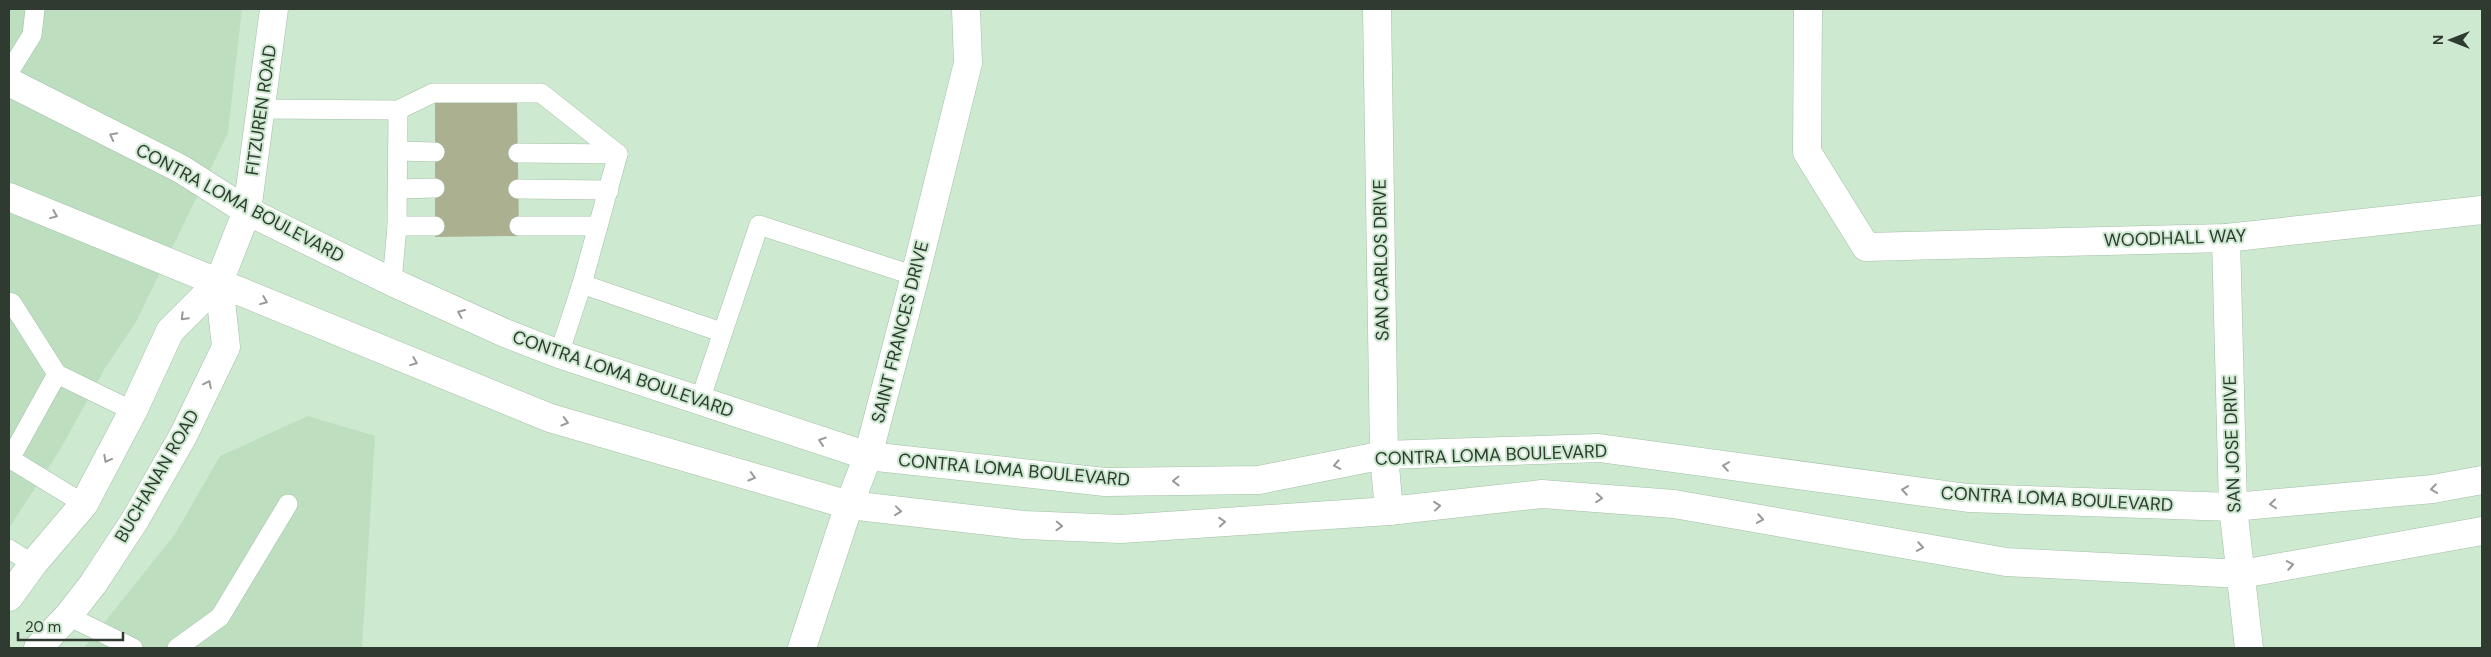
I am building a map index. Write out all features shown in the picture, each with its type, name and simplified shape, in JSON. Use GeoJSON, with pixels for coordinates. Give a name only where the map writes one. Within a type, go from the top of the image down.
{"type":"FeatureCollection","features":[{"type":"Feature","properties":{"kind":"main road","name":"FITZUREN ROAD"},"geometry":{"type":"LineString","coordinates":[[247,211],[274,9]]}},
{"type":"Feature","properties":{"kind":"main road","name":"SAINT FRANCES DRIVE"},"geometry":{"type":"LineString","coordinates":[[802,648],[849,505],[868,456],[915,276],[968,63],[966,9]]}},
{"type":"Feature","properties":{"kind":"main road","name":"SAN CARLOS DRIVE"},"geometry":{"type":"LineString","coordinates":[[1377,9],[1384,455],[1389,511]]}},
{"type":"Feature","properties":{"kind":"main road","name":"WOODHALL WAY"},"geometry":{"type":"LineString","coordinates":[[1808,9],[1807,152],[1866,247],[2226,238],[2482,210]]}},
{"type":"Feature","properties":{"kind":"main road","name":"CONTRA LOMA BOULEVARD"},"geometry":{"type":"LineString","coordinates":[[9,82],[181,169],[247,211],[392,282],[506,333],[559,354],[868,456],[1105,482],[1259,480],[1384,455],[1599,448],[1968,498],[2233,507],[2433,490],[2482,480]]}},
{"type":"Feature","properties":{"kind":"main road"},"geometry":{"type":"LineString","coordinates":[[9,197],[550,418],[849,505],[1024,525],[1121,529],[1389,511],[1542,494],[1674,504],[2006,562],[2242,574],[2482,531]]}},
{"type":"Feature","properties":{"kind":"main road","name":"BUCHANAN ROAD"},"geometry":{"type":"LineString","coordinates":[[9,597],[33,564],[84,504],[133,410],[170,331],[219,282],[247,211]]}},
{"type":"Feature","properties":{"kind":"main road","name":"SAN JOSE DRIVE"},"geometry":{"type":"LineString","coordinates":[[2226,238],[2233,507],[2249,648]]}},
{"type":"Feature","properties":{"kind":"main road","name":"BUCHANAN ROAD"},"geometry":{"type":"LineString","coordinates":[[38,648],[68,616],[93,584],[140,511],[183,436],[226,347],[219,282]]}},
{"type":"Feature","properties":{"kind":"lane"},"geometry":{"type":"LineString","coordinates":[[9,72],[32,35],[35,9]]}},
{"type":"Feature","properties":{"kind":"lane"},"geometry":{"type":"LineString","coordinates":[[262,109],[398,110],[433,93],[540,93],[618,154]]}},
{"type":"Feature","properties":{"kind":"lane"},"geometry":{"type":"LineString","coordinates":[[392,282],[397,226],[398,110]]}},
{"type":"Feature","properties":{"kind":"lane"},"geometry":{"type":"LineString","coordinates":[[398,152],[435,152]]}},
{"type":"Feature","properties":{"kind":"lane"},"geometry":{"type":"LineString","coordinates":[[518,153],[618,154]]}},
{"type":"Feature","properties":{"kind":"lane"},"geometry":{"type":"LineString","coordinates":[[559,354],[582,284],[618,154]]}},
{"type":"Feature","properties":{"kind":"lane"},"geometry":{"type":"LineString","coordinates":[[398,189],[436,188]]}},
{"type":"Feature","properties":{"kind":"lane"},"geometry":{"type":"LineString","coordinates":[[518,189],[609,190]]}},
{"type":"Feature","properties":{"kind":"lane"},"geometry":{"type":"LineString","coordinates":[[700,400],[721,332],[759,225],[915,276]]}},
{"type":"Feature","properties":{"kind":"lane"},"geometry":{"type":"LineString","coordinates":[[397,226],[436,226]]}},
{"type":"Feature","properties":{"kind":"lane"},"geometry":{"type":"LineString","coordinates":[[519,226],[598,226]]}},
{"type":"Feature","properties":{"kind":"lane"},"geometry":{"type":"LineString","coordinates":[[582,284],[721,332]]}},
{"type":"Feature","properties":{"kind":"lane"},"geometry":{"type":"LineString","coordinates":[[9,302],[12,303],[57,374],[133,410]]}},
{"type":"Feature","properties":{"kind":"lane"},"geometry":{"type":"LineString","coordinates":[[57,374],[9,458],[84,504]]}},
{"type":"Feature","properties":{"kind":"lane"},"geometry":{"type":"LineString","coordinates":[[177,648],[220,617],[288,504]]}},
{"type":"Feature","properties":{"kind":"lane"},"geometry":{"type":"LineString","coordinates":[[9,550],[33,564]]}},
{"type":"Feature","properties":{"kind":"lane"},"geometry":{"type":"LineString","coordinates":[[68,616],[134,648]]}},
{"type":"Feature","properties":{"kind":"shaded area"},"geometry":{"type":"Polygon","coordinates":[[[9,9],[242,9],[228,133],[136,322],[105,368],[61,448],[9,528],[9,9]]]}},
{"type":"Feature","properties":{"kind":"shaded area"},"geometry":{"type":"Polygon","coordinates":[[[308,416],[375,436],[362,648],[84,648],[175,534],[220,456],[308,416]]]}},
{"type":"Feature","properties":{"kind":"building"},"geometry":{"type":"Polygon","coordinates":[[[517,99],[519,236],[435,237],[435,100],[517,99]]]}}]}
